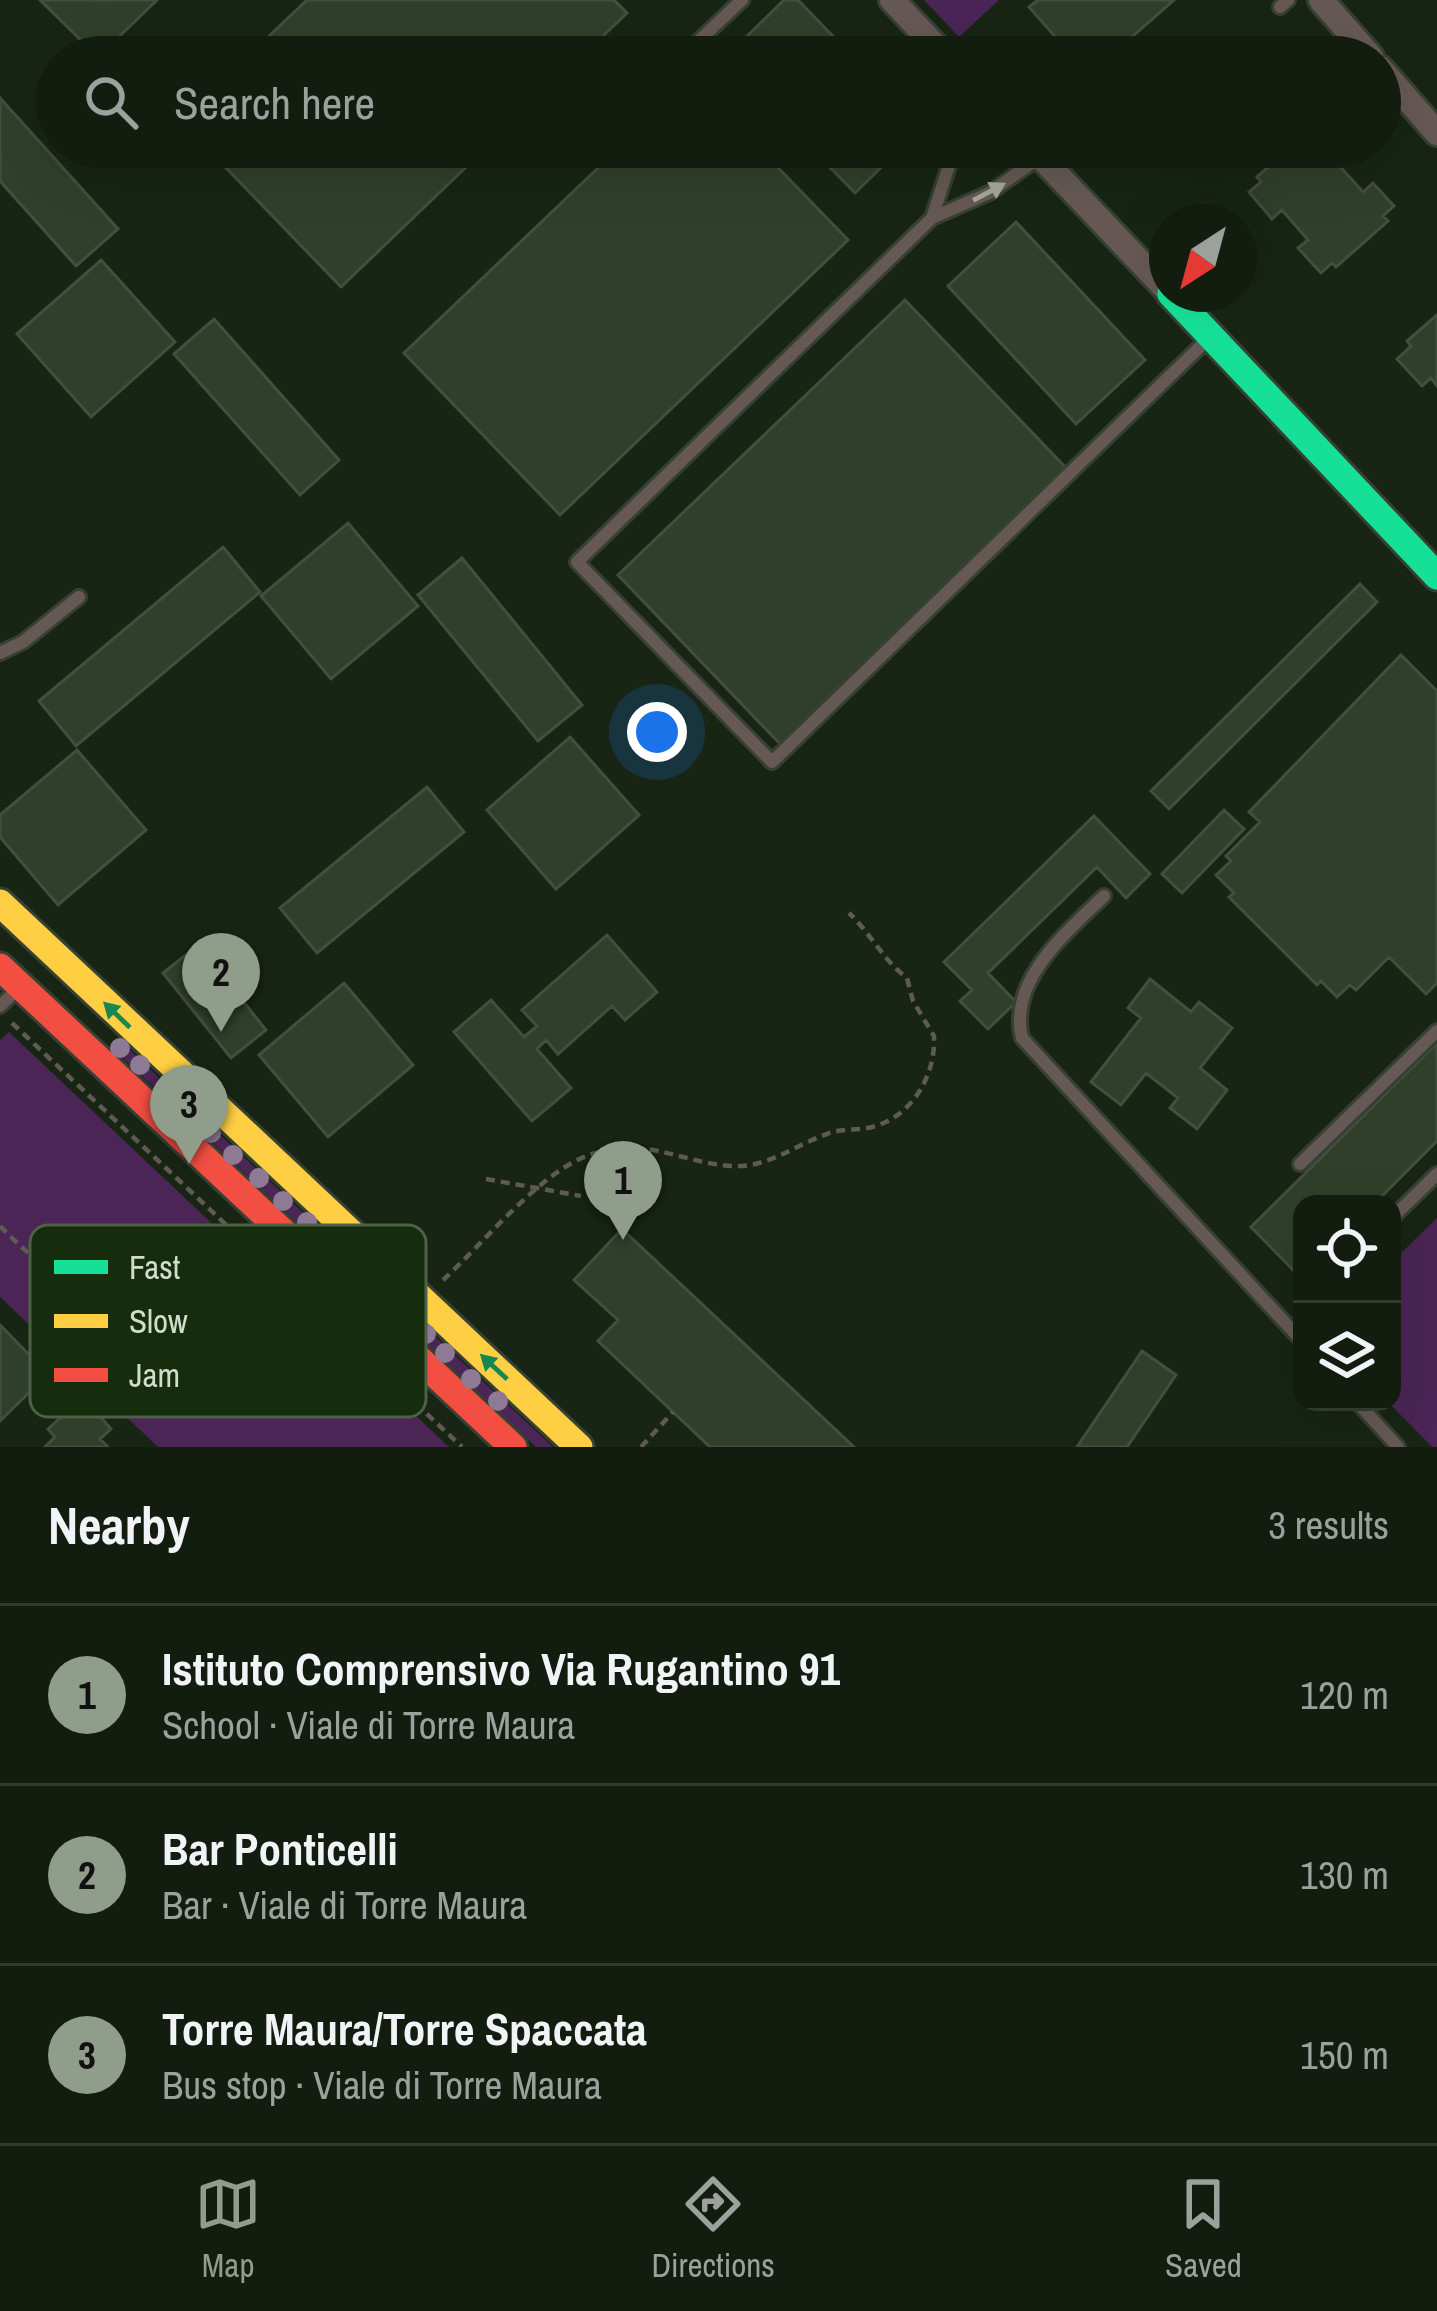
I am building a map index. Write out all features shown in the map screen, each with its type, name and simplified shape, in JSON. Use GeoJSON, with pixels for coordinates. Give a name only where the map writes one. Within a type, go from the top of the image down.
{"type":"FeatureCollection","features":[{"type":"Feature","properties":{"kind":"street"},"geometry":{"type":"LineString","coordinates":[[892,0],[926,36]]}},
{"type":"Feature","properties":{"kind":"street"},"geometry":{"type":"LineString","coordinates":[[1321,0],[1353,36]]}},
{"type":"Feature","properties":{"kind":"street"},"geometry":{"type":"LineString","coordinates":[[1401,92],[1437,133]]}},
{"type":"Feature","properties":{"kind":"street"},"geometry":{"type":"LineString","coordinates":[[1050,168],[1149,271]]}},
{"type":"Feature","properties":{"kind":"street"},"geometry":{"type":"LineString","coordinates":[[1188,312],[1437,576]]}},
{"type":"Feature","properties":{"kind":"street"},"geometry":{"type":"LineString","coordinates":[[0,903],[343,1225]]}},
{"type":"Feature","properties":{"kind":"street"},"geometry":{"type":"LineString","coordinates":[[7,986],[269,1225]]}},
{"type":"Feature","properties":{"kind":"street"},"geometry":{"type":"LineString","coordinates":[[426,1303],[579,1447]]}},
{"type":"Feature","properties":{"kind":"street"},"geometry":{"type":"LineString","coordinates":[[426,1368],[513,1447]]}},
{"type":"Feature","properties":{"kind":"lane"},"geometry":{"type":"LineString","coordinates":[[704,36],[742,0]]}},
{"type":"Feature","properties":{"kind":"lane"},"geometry":{"type":"LineString","coordinates":[[932,218],[948,168]]}},
{"type":"Feature","properties":{"kind":"lane"},"geometry":{"type":"LineString","coordinates":[[1017,168],[991,192],[932,218],[577,562],[772,762],[1211,336]]}},
{"type":"Feature","properties":{"kind":"lane"},"geometry":{"type":"LineString","coordinates":[[0,653],[23,642],[79,597]]}},
{"type":"Feature","properties":{"kind":"lane"},"geometry":{"type":"LineString","coordinates":[[1103,896],[1049,950],[1033,977],[1018,1022],[1022,1037],[1293,1332]]}},
{"type":"Feature","properties":{"kind":"lane"},"geometry":{"type":"LineString","coordinates":[[1300,1164],[1437,1030]]}},
{"type":"Feature","properties":{"kind":"lane"},"geometry":{"type":"LineString","coordinates":[[1401,1209],[1437,1174]]}},
{"type":"Feature","properties":{"kind":"lane"},"geometry":{"type":"LineString","coordinates":[[1365,1411],[1398,1447]]}},
{"type":"Feature","properties":{"kind":"path"},"geometry":{"type":"LineString","coordinates":[[443,1280],[555,1173],[605,1150],[652,1148],[746,1165],[768,1162],[833,1131],[872,1127],[902,1112],[922,1089],[934,1036],[913,1001],[907,978],[890,966],[873,937],[849,913]]}},
{"type":"Feature","properties":{"kind":"path"},"geometry":{"type":"LineString","coordinates":[[14,1025],[227,1225]]}},
{"type":"Feature","properties":{"kind":"path"},"geometry":{"type":"LineString","coordinates":[[486,1179],[581,1196]]}},
{"type":"Feature","properties":{"kind":"path"},"geometry":{"type":"LineString","coordinates":[[0,1226],[30,1257]]}},
{"type":"Feature","properties":{"kind":"path"},"geometry":{"type":"LineString","coordinates":[[641,1447],[673,1412]]}},
{"type":"Feature","properties":{"kind":"path"},"geometry":{"type":"LineString","coordinates":[[426,1413],[462,1447]]}},
{"type":"Feature","properties":{"kind":"shaded area"},"geometry":{"type":"Polygon","coordinates":[[[924,0],[999,0],[960,36],[924,0]]]}},
{"type":"Feature","properties":{"kind":"shaded area"},"geometry":{"type":"Polygon","coordinates":[[[9,1032],[214,1225],[30,1225],[30,1325],[0,1297],[0,1040],[9,1032]]]}},
{"type":"Feature","properties":{"kind":"shaded area"},"geometry":{"type":"Polygon","coordinates":[[[121,1041],[317,1225],[300,1225],[113,1049],[121,1041]]]}},
{"type":"Feature","properties":{"kind":"shaded area"},"geometry":{"type":"Polygon","coordinates":[[[1437,1218],[1437,1447],[1397,1411],[1401,1411],[1401,1253],[1437,1218]]]}},
{"type":"Feature","properties":{"kind":"shaded area"},"geometry":{"type":"Polygon","coordinates":[[[426,1328],[553,1447],[536,1447],[426,1344],[426,1328]]]}},
{"type":"Feature","properties":{"kind":"shaded area"},"geometry":{"type":"Polygon","coordinates":[[[126,1417],[417,1417],[449,1447],[158,1447],[126,1417]]]}},
{"type":"Feature","properties":{"kind":"building"},"geometry":{"type":"Polygon","coordinates":[[[40,0],[157,0],[120,36],[77,36],[40,0]]]}},
{"type":"Feature","properties":{"kind":"building"},"geometry":{"type":"Polygon","coordinates":[[[307,0],[614,0],[627,13],[603,36],[269,36],[307,0]]]}},
{"type":"Feature","properties":{"kind":"building"},"geometry":{"type":"Polygon","coordinates":[[[784,0],[798,0],[833,36],[747,36],[784,0]]]}},
{"type":"Feature","properties":{"kind":"building"},"geometry":{"type":"Polygon","coordinates":[[[1038,0],[1174,0],[1133,36],[1055,36],[1029,7],[1038,0]]]}},
{"type":"Feature","properties":{"kind":"building"},"geometry":{"type":"Polygon","coordinates":[[[0,98],[36,138],[36,168],[63,168],[118,229],[76,266],[0,181],[0,98]]]}},
{"type":"Feature","properties":{"kind":"building"},"geometry":{"type":"Polygon","coordinates":[[[226,168],[465,168],[341,287],[226,168]]]}},
{"type":"Feature","properties":{"kind":"building"},"geometry":{"type":"Polygon","coordinates":[[[598,168],[778,168],[848,240],[560,515],[404,353],[598,168]]]}},
{"type":"Feature","properties":{"kind":"building"},"geometry":{"type":"Polygon","coordinates":[[[831,168],[881,168],[855,193],[831,168]]]}},
{"type":"Feature","properties":{"kind":"building"},"geometry":{"type":"Polygon","coordinates":[[[1267,168],[1341,168],[1363,192],[1373,183],[1394,206],[1383,216],[1388,221],[1336,267],[1332,263],[1321,273],[1298,248],[1308,240],[1282,210],[1272,219],[1249,192],[1261,182],[1257,177],[1267,168]]]}},
{"type":"Feature","properties":{"kind":"building"},"geometry":{"type":"Polygon","coordinates":[[[1016,222],[1145,360],[1076,424],[948,286],[1016,222]]]}},
{"type":"Feature","properties":{"kind":"building"},"geometry":{"type":"Polygon","coordinates":[[[101,260],[175,342],[91,417],[17,334],[101,260]]]}},
{"type":"Feature","properties":{"kind":"building"},"geometry":{"type":"Polygon","coordinates":[[[905,300],[1068,470],[781,745],[618,575],[905,300]]]}},
{"type":"Feature","properties":{"kind":"building"},"geometry":{"type":"Polygon","coordinates":[[[1437,315],[1437,386],[1431,378],[1422,386],[1397,359],[1411,346],[1407,341],[1437,315]]]}},
{"type":"Feature","properties":{"kind":"building"},"geometry":{"type":"Polygon","coordinates":[[[214,319],[339,460],[300,495],[174,354],[214,319]]]}},
{"type":"Feature","properties":{"kind":"building"},"geometry":{"type":"Polygon","coordinates":[[[348,523],[418,606],[331,679],[261,596],[348,523]]]}},
{"type":"Feature","properties":{"kind":"building"},"geometry":{"type":"Polygon","coordinates":[[[223,547],[260,592],[76,746],[39,701],[223,547]]]}},
{"type":"Feature","properties":{"kind":"building"},"geometry":{"type":"Polygon","coordinates":[[[462,558],[582,705],[538,741],[418,595],[462,558]]]}},
{"type":"Feature","properties":{"kind":"building"},"geometry":{"type":"Polygon","coordinates":[[[1360,584],[1377,602],[1169,809],[1151,791],[1360,584]]]}},
{"type":"Feature","properties":{"kind":"building"},"geometry":{"type":"Polygon","coordinates":[[[1401,655],[1437,691],[1437,983],[1426,994],[1389,957],[1356,990],[1350,985],[1337,997],[1321,981],[1317,985],[1229,897],[1234,893],[1216,875],[1231,861],[1226,856],[1260,822],[1249,812],[1401,655]]]}},
{"type":"Feature","properties":{"kind":"building"},"geometry":{"type":"Polygon","coordinates":[[[570,737],[639,815],[556,889],[487,810],[570,737]]]}},
{"type":"Feature","properties":{"kind":"building"},"geometry":{"type":"Polygon","coordinates":[[[77,750],[146,830],[58,905],[0,837],[0,815],[77,750]]]}},
{"type":"Feature","properties":{"kind":"building"},"geometry":{"type":"Polygon","coordinates":[[[427,787],[464,832],[317,953],[280,908],[427,787]]]}},
{"type":"Feature","properties":{"kind":"building"},"geometry":{"type":"Polygon","coordinates":[[[1224,810],[1244,829],[1182,893],[1162,874],[1224,810]]]}},
{"type":"Feature","properties":{"kind":"building"},"geometry":{"type":"Polygon","coordinates":[[[1094,816],[1150,874],[1126,898],[1097,867],[988,973],[1016,1002],[988,1029],[960,1001],[972,990],[944,962],[1094,816]]]}},
{"type":"Feature","properties":{"kind":"building"},"geometry":{"type":"Polygon","coordinates":[[[607,935],[657,992],[625,1020],[612,1006],[558,1054],[546,1040],[537,1049],[571,1088],[532,1121],[454,1032],[491,1000],[524,1037],[537,1026],[522,1010],[607,935]]]}},
{"type":"Feature","properties":{"kind":"building"},"geometry":{"type":"Polygon","coordinates":[[[198,945],[266,1030],[231,1058],[163,973],[198,945]]]}},
{"type":"Feature","properties":{"kind":"building"},"geometry":{"type":"Polygon","coordinates":[[[1150,979],[1191,1012],[1199,1002],[1232,1028],[1200,1068],[1227,1090],[1197,1129],[1170,1108],[1178,1098],[1146,1073],[1121,1105],[1091,1082],[1141,1018],[1128,1008],[1150,979]]]}},
{"type":"Feature","properties":{"kind":"building"},"geometry":{"type":"Polygon","coordinates":[[[344,983],[413,1065],[328,1137],[259,1055],[344,983]]]}},
{"type":"Feature","properties":{"kind":"building"},"geometry":{"type":"Polygon","coordinates":[[[1437,1043],[1437,1141],[1383,1195],[1293,1195],[1293,1270],[1251,1227],[1437,1043]]]}},
{"type":"Feature","properties":{"kind":"building"},"geometry":{"type":"Polygon","coordinates":[[[622,1229],[854,1447],[710,1447],[598,1341],[618,1320],[574,1280],[622,1229]]]}},
{"type":"Feature","properties":{"kind":"building"},"geometry":{"type":"Polygon","coordinates":[[[0,1325],[30,1356],[30,1392],[0,1421],[0,1325]]]}},
{"type":"Feature","properties":{"kind":"building"},"geometry":{"type":"Polygon","coordinates":[[[1142,1351],[1176,1375],[1127,1447],[1077,1447],[1142,1351]]]}},
{"type":"Feature","properties":{"kind":"building"},"geometry":{"type":"Polygon","coordinates":[[[61,1417],[100,1417],[111,1429],[100,1439],[108,1447],[45,1447],[55,1437],[48,1429],[61,1417]]]}},
{"type":"Feature","properties":{"kind":"traffic: fast"},"geometry":{"type":"LineString","coordinates":[[1188,312],[1437,576]]}},
{"type":"Feature","properties":{"kind":"traffic: slow"},"geometry":{"type":"LineString","coordinates":[[0,903],[343,1225]]}},
{"type":"Feature","properties":{"kind":"traffic: slow"},"geometry":{"type":"LineString","coordinates":[[426,1303],[579,1447]]}},
{"type":"Feature","properties":{"kind":"traffic: jam"},"geometry":{"type":"LineString","coordinates":[[0,967],[276,1225]]}},
{"type":"Feature","properties":{"kind":"traffic: jam"},"geometry":{"type":"LineString","coordinates":[[426,1366],[513,1447]]}},
{"type":"Feature","properties":{"kind":"place","name":"Bar Ponticelli"},"geometry":{"type":"Point","coordinates":[221,1032]}},
{"type":"Feature","properties":{"kind":"place","name":"Torre Maura/Torre Spaccata"},"geometry":{"type":"Point","coordinates":[189,1164]}},
{"type":"Feature","properties":{"kind":"place","name":"Istituto Comprensivo Via Rugantino 91"},"geometry":{"type":"Point","coordinates":[623,1240]}}]}
